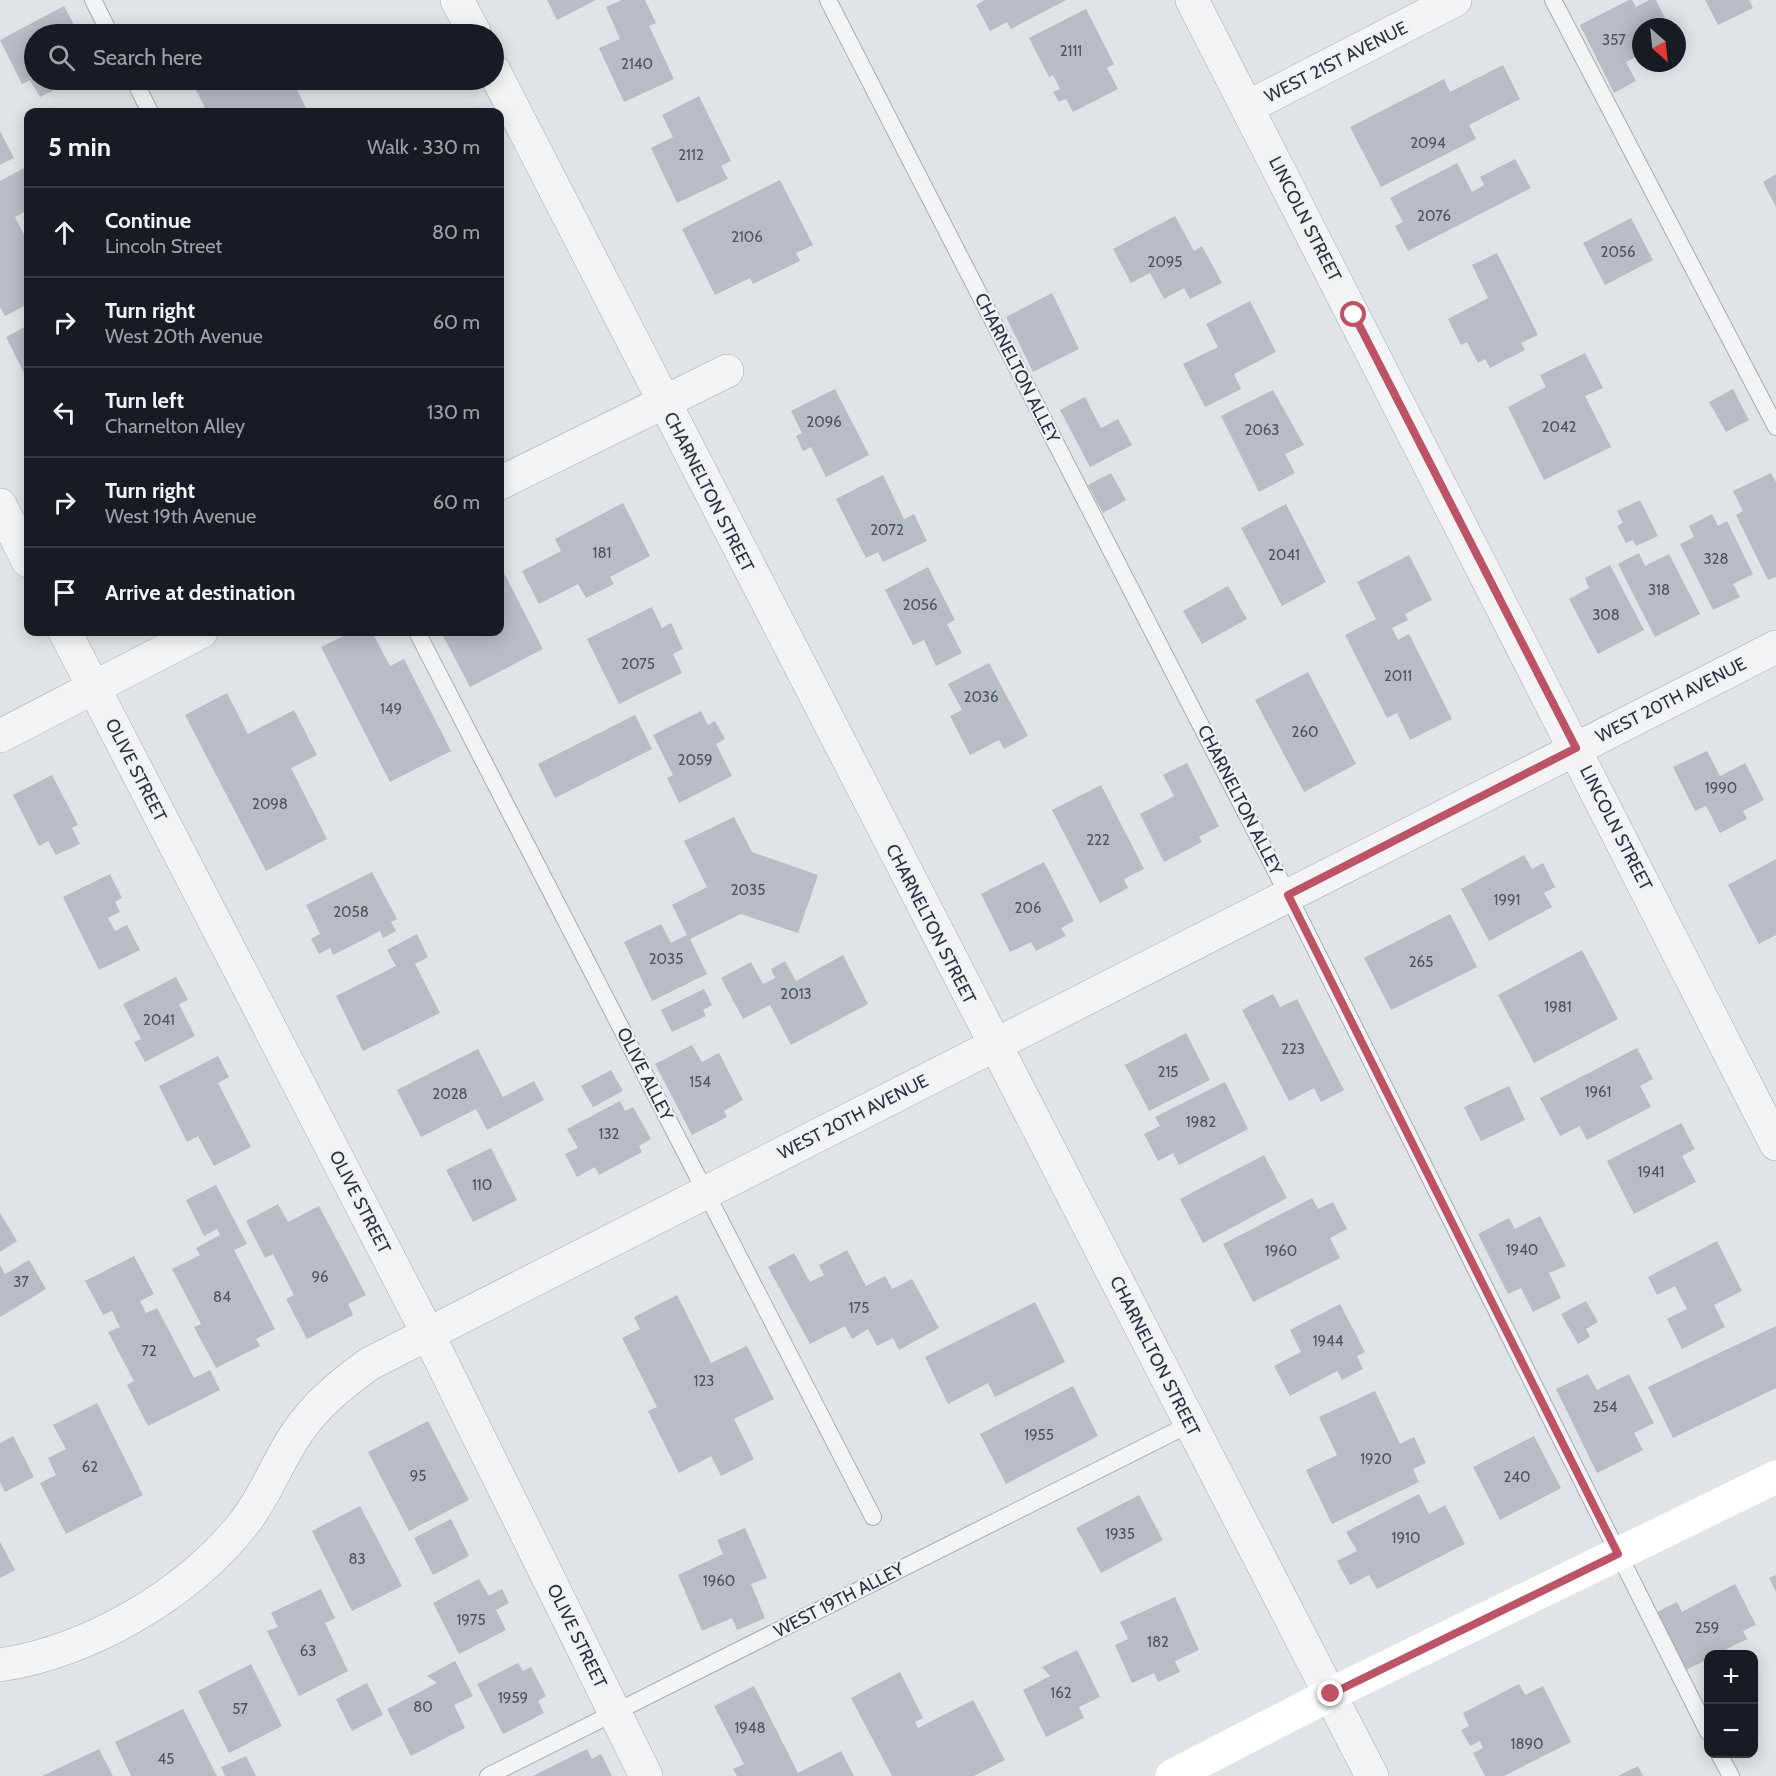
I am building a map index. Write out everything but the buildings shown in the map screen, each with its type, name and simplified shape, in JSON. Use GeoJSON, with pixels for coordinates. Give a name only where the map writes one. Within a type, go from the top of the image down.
{"type":"FeatureCollection","features":[{"type":"Feature","properties":{"kind":"street"},"geometry":{"type":"LineString","coordinates":[[457,0],[470,24]]}},
{"type":"Feature","properties":{"kind":"street","name":"LINCOLN STREET"},"geometry":{"type":"LineString","coordinates":[[1192,0],[1576,748],[1776,1144]]}},
{"type":"Feature","properties":{"kind":"street","name":"WEST 21ST AVENUE"},"geometry":{"type":"LineString","coordinates":[[1248,107],[1455,0]]}},
{"type":"Feature","properties":{"kind":"street","name":"CHARNELTON STREET"},"geometry":{"type":"LineString","coordinates":[[504,90],[1372,1776]]}},
{"type":"Feature","properties":{"kind":"street"},"geometry":{"type":"LineString","coordinates":[[504,481],[727,371]]}},
{"type":"Feature","properties":{"kind":"street"},"geometry":{"type":"LineString","coordinates":[[0,505],[24,553]]}},
{"type":"Feature","properties":{"kind":"street","name":"OLIVE STREET"},"geometry":{"type":"LineString","coordinates":[[66,636],[428,1334],[646,1776]]}},
{"type":"Feature","properties":{"kind":"street"},"geometry":{"type":"LineString","coordinates":[[0,736],[92,686],[193,636]]}},
{"type":"Feature","properties":{"kind":"street","name":"WEST 20TH AVENUE"},"geometry":{"type":"LineString","coordinates":[[0,1665],[75,1646],[127,1621],[210,1560],[244,1523],[270,1484],[297,1433],[327,1395],[369,1364],[1776,647]]}},
{"type":"Feature","properties":{"kind":"street"},"geometry":{"type":"LineString","coordinates":[[1172,1776],[1331,1694],[1776,1477]]}},
{"type":"Feature","properties":{"kind":"lane"},"geometry":{"type":"LineString","coordinates":[[93,0],[105,24]]}},
{"type":"Feature","properties":{"kind":"lane","name":"CHARNELTON ALLEY"},"geometry":{"type":"LineString","coordinates":[[828,0],[1288,895],[1704,1724]]}},
{"type":"Feature","properties":{"kind":"lane"},"geometry":{"type":"LineString","coordinates":[[1553,0],[1776,427]]}},
{"type":"Feature","properties":{"kind":"lane"},"geometry":{"type":"LineString","coordinates":[[139,90],[148,108]]}},
{"type":"Feature","properties":{"kind":"lane","name":"OLIVE ALLEY"},"geometry":{"type":"LineString","coordinates":[[419,636],[873,1517]]}},
{"type":"Feature","properties":{"kind":"lane","name":"WEST 19TH ALLEY"},"geometry":{"type":"LineString","coordinates":[[488,1776],[1190,1424]]}},
{"type":"Feature","properties":{"kind":"lane"},"geometry":{"type":"LineString","coordinates":[[1721,1758],[1731,1776]]}},
{"type":"Feature","properties":{"kind":"route"},"geometry":{"type":"LineString","coordinates":[[1331,1694],[1618,1554],[1288,895],[1576,748],[1354,315]]}}]}
